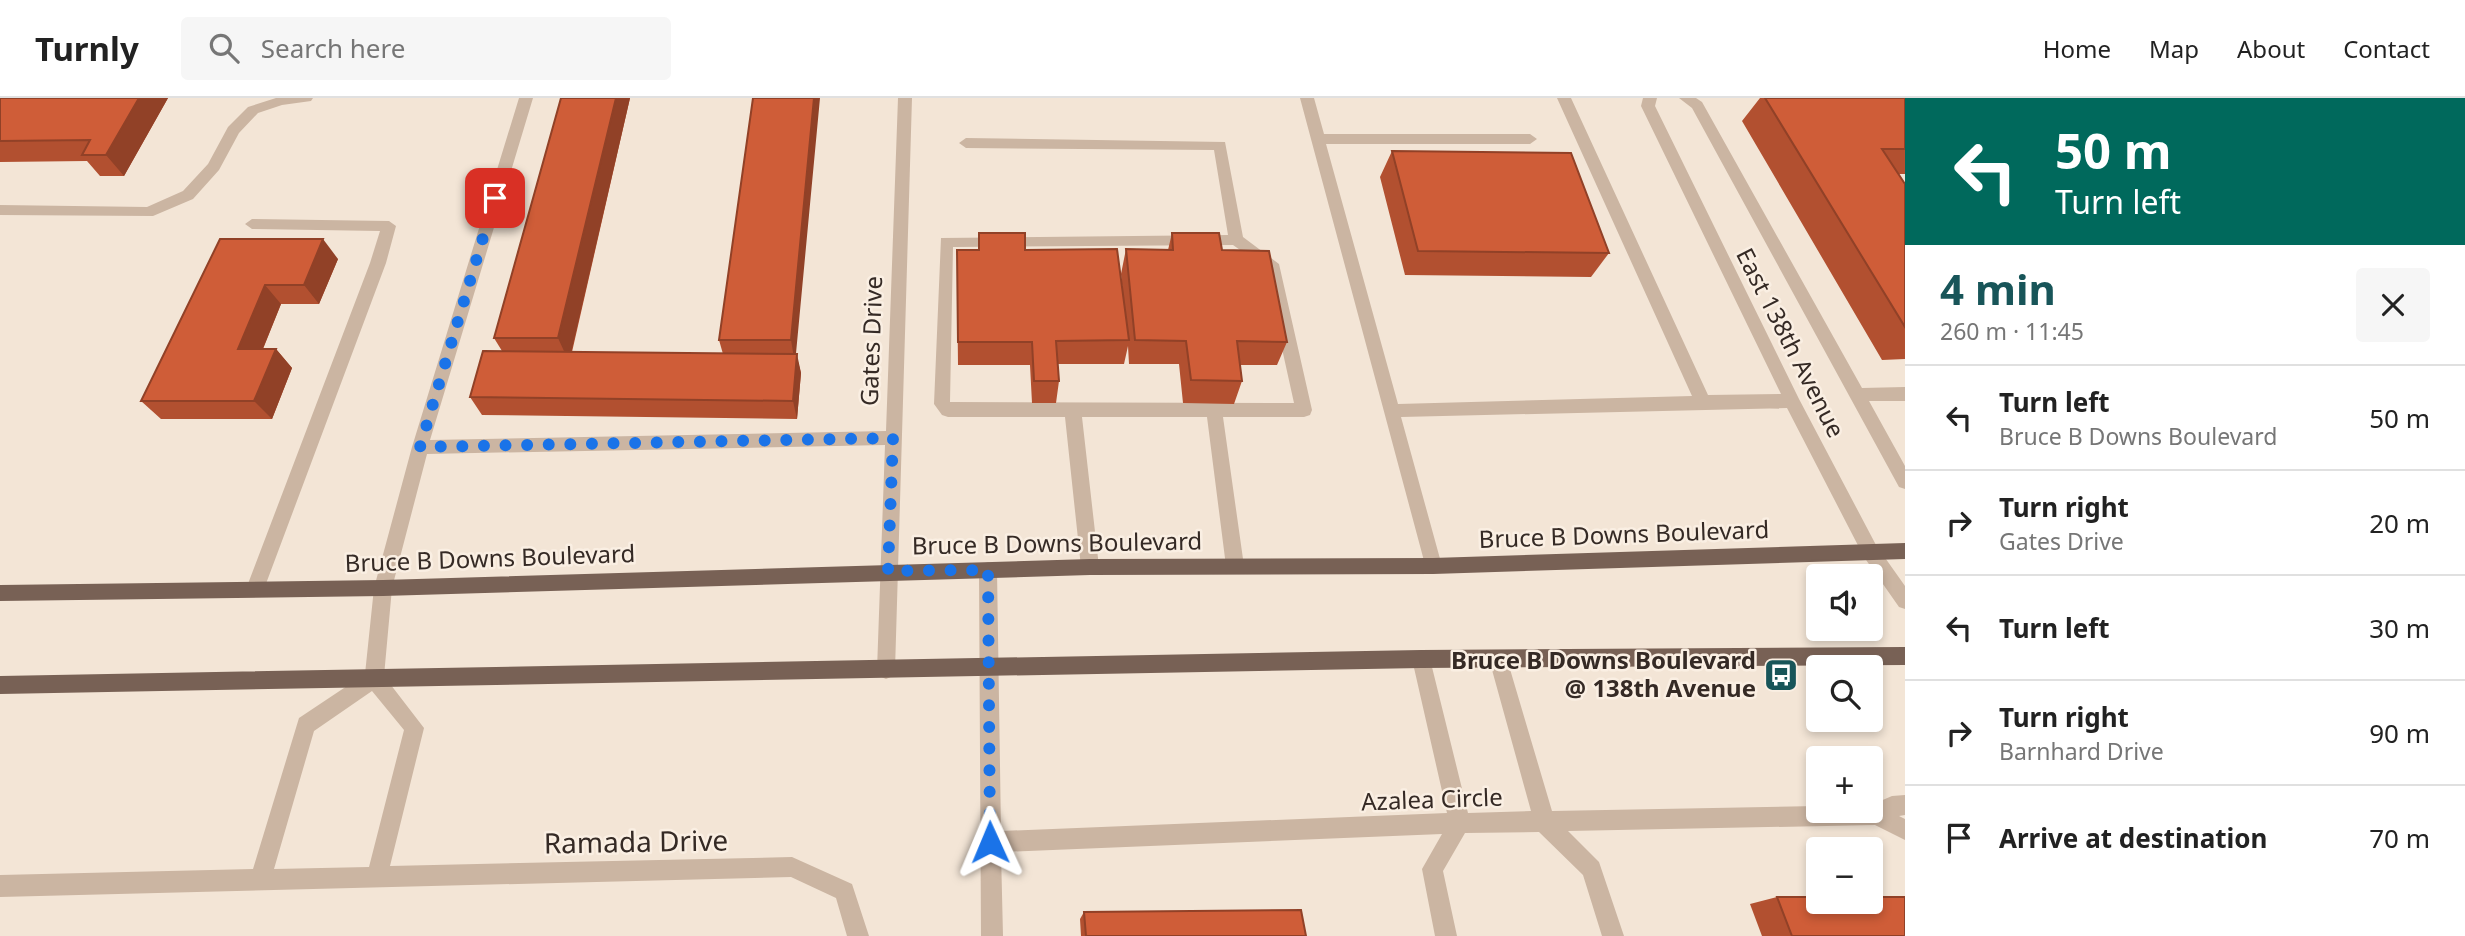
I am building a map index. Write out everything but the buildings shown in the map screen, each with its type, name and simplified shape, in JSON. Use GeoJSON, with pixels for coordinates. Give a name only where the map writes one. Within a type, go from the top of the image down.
{"type":"FeatureCollection","features":[{"type":"Feature","properties":{"kind":"main road","name":"Bruce B Downs Boulevard"},"geometry":{"type":"LineString","coordinates":[[0,593],[383,587],[1090,567],[1433,566],[1905,551]]}},
{"type":"Feature","properties":{"kind":"main road"},"geometry":{"type":"LineString","coordinates":[[0,685],[1421,659],[1905,656]]}},
{"type":"Feature","properties":{"kind":"street"},"geometry":{"type":"LineString","coordinates":[[0,210],[148,212],[188,195],[214,167],[233,130],[254,110],[281,101],[306,98]]}},
{"type":"Feature","properties":{"kind":"street"},"geometry":{"type":"LineString","coordinates":[[377,876],[414,728],[374,679],[383,587],[420,447],[526,98]]}},
{"type":"Feature","properties":{"kind":"street","name":"Gates Drive"},"geometry":{"type":"LineString","coordinates":[[886,670],[905,98]]}},
{"type":"Feature","properties":{"kind":"street"},"geometry":{"type":"LineString","coordinates":[[1307,98],[1433,566]]}},
{"type":"Feature","properties":{"kind":"street"},"geometry":{"type":"LineString","coordinates":[[1564,98],[1703,402]]}},
{"type":"Feature","properties":{"kind":"street","name":"East 138th Avenue"},"geometry":{"type":"LineString","coordinates":[[1650,98],[1648,106],[1792,401],[1870,551],[1905,601]]}},
{"type":"Feature","properties":{"kind":"street","name":"East 138th Avenue"},"geometry":{"type":"LineString","coordinates":[[1686,98],[1697,105],[1905,482]]}},
{"type":"Feature","properties":{"kind":"street"},"geometry":{"type":"LineString","coordinates":[[1318,139],[1530,139]]}},
{"type":"Feature","properties":{"kind":"street"},"geometry":{"type":"LineString","coordinates":[[966,143],[1220,145],[1236,240]]}},
{"type":"Feature","properties":{"kind":"street"},"geometry":{"type":"LineString","coordinates":[[252,224],[389,226],[378,263],[256,589]]}},
{"type":"Feature","properties":{"kind":"street"},"geometry":{"type":"LineString","coordinates":[[1236,240],[1271,264],[1304,410],[1214,409],[948,410],[942,404],[946,242],[1236,240]]}},
{"type":"Feature","properties":{"kind":"street"},"geometry":{"type":"LineString","coordinates":[[1856,395],[1905,394]]}},
{"type":"Feature","properties":{"kind":"street"},"geometry":{"type":"LineString","coordinates":[[1390,411],[1792,401]]}},
{"type":"Feature","properties":{"kind":"street"},"geometry":{"type":"LineString","coordinates":[[1214,409],[1235,566]]}},
{"type":"Feature","properties":{"kind":"street"},"geometry":{"type":"LineString","coordinates":[[1073,410],[1090,567]]}},
{"type":"Feature","properties":{"kind":"street"},"geometry":{"type":"LineString","coordinates":[[420,447],[893,438]]}},
{"type":"Feature","properties":{"kind":"street"},"geometry":{"type":"LineString","coordinates":[[988,570],[992,936]]}},
{"type":"Feature","properties":{"kind":"street"},"geometry":{"type":"LineString","coordinates":[[1421,659],[1460,823],[1432,869],[1446,936]]}},
{"type":"Feature","properties":{"kind":"street"},"geometry":{"type":"LineString","coordinates":[[1498,659],[1545,823],[1592,869],[1613,936]]}},
{"type":"Feature","properties":{"kind":"street"},"geometry":{"type":"LineString","coordinates":[[261,878],[306,725],[374,679]]}},
{"type":"Feature","properties":{"kind":"street","name":"Azalea Circle"},"geometry":{"type":"LineString","coordinates":[[1883,811],[1892,806],[1905,805]]}},
{"type":"Feature","properties":{"kind":"street","name":"Azalea Circle"},"geometry":{"type":"LineString","coordinates":[[990,842],[1460,823],[1806,817]]}},
{"type":"Feature","properties":{"kind":"street","name":"Azalea Circle"},"geometry":{"type":"LineString","coordinates":[[1883,818],[1905,830]]}},
{"type":"Feature","properties":{"kind":"street","name":"Ramada Drive"},"geometry":{"type":"LineString","coordinates":[[0,886],[792,867],[845,891],[858,936]]}},
{"type":"Feature","properties":{"kind":"place","name":"Bruce B Downs Boulevard @ 138th Avenue"},"geometry":{"type":"Point","coordinates":[1781,675]}},
{"type":"Feature","properties":{"kind":"route"},"geometry":{"type":"LineString","coordinates":[[495,198],[420,447],[893,438],[888,571],[988,570],[990,842]]}}]}
